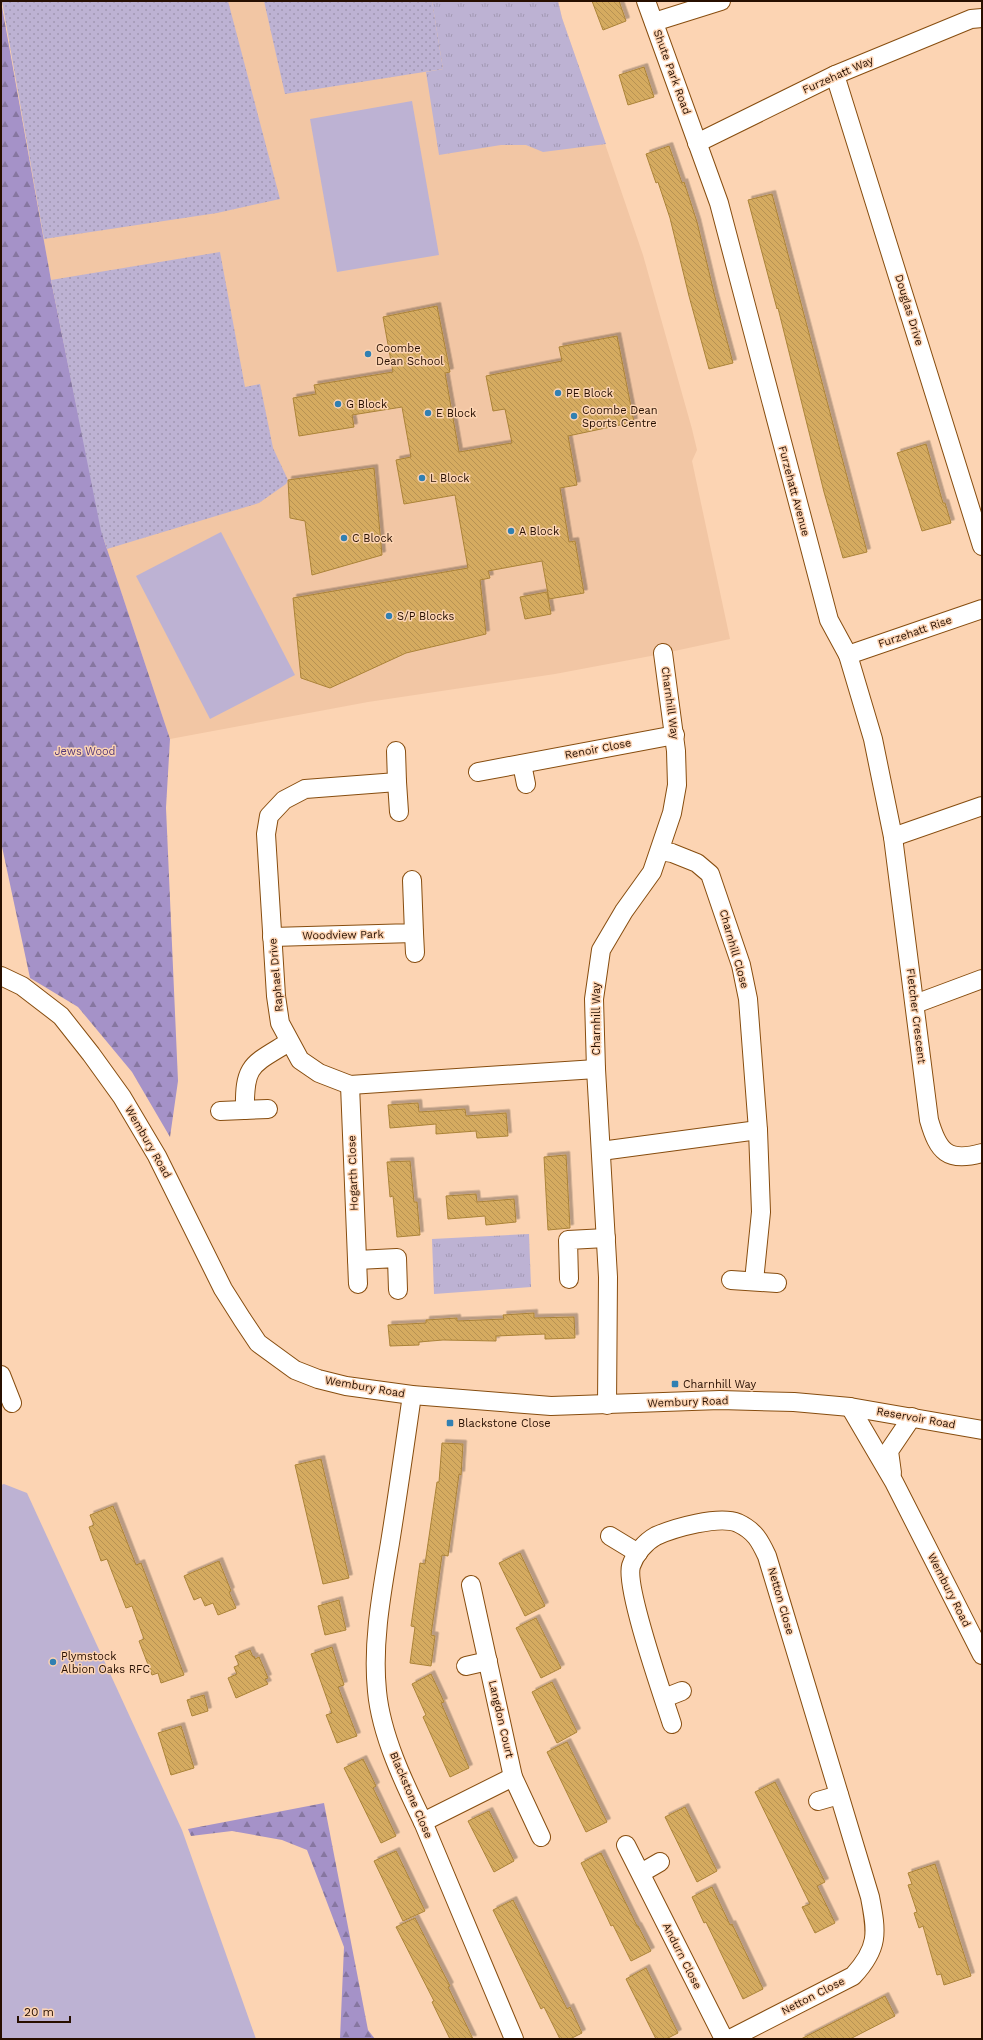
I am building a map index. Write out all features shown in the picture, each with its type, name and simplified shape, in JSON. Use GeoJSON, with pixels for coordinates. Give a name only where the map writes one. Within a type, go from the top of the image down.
{"type":"FeatureCollection","features":[{"type":"Feature","properties":{"kind":"street","name":"Shute Park Road"},"geometry":{"type":"LineString","coordinates":[[646,1],[697,143]]}},
{"type":"Feature","properties":{"kind":"street"},"geometry":{"type":"LineString","coordinates":[[654,22],[721,1]]}},
{"type":"Feature","properties":{"kind":"street","name":"Furzehatt Way"},"geometry":{"type":"LineString","coordinates":[[697,143],[836,75],[971,19],[982,18]]}},
{"type":"Feature","properties":{"kind":"street","name":"Douglas Drive"},"geometry":{"type":"LineString","coordinates":[[836,75],[982,546]]}},
{"type":"Feature","properties":{"kind":"street","name":"Furzehatt Avenue"},"geometry":{"type":"LineString","coordinates":[[697,143],[719,203],[829,620],[848,655],[873,739],[893,837]]}},
{"type":"Feature","properties":{"kind":"street","name":"Furzehatt Rise"},"geometry":{"type":"LineString","coordinates":[[848,655],[982,609]]}},
{"type":"Feature","properties":{"kind":"street","name":"Charnhill Way"},"geometry":{"type":"LineString","coordinates":[[607,1404],[608,1277],[596,1069],[594,999],[601,950],[624,911],[652,872],[672,813],[678,785],[675,735],[663,653]]}},
{"type":"Feature","properties":{"kind":"street","name":"Renoir Close"},"geometry":{"type":"LineString","coordinates":[[478,772],[675,735]]}},
{"type":"Feature","properties":{"kind":"street"},"geometry":{"type":"LineString","coordinates":[[396,751],[399,812]]}},
{"type":"Feature","properties":{"kind":"street"},"geometry":{"type":"LineString","coordinates":[[522,764],[526,784]]}},
{"type":"Feature","properties":{"kind":"street","name":"Raphael Drive"},"geometry":{"type":"LineString","coordinates":[[398,782],[304,789],[284,800],[270,816],[266,834],[276,996],[280,1023],[300,1060],[319,1074],[350,1085],[596,1069]]}},
{"type":"Feature","properties":{"kind":"street"},"geometry":{"type":"LineString","coordinates":[[893,837],[982,806]]}},
{"type":"Feature","properties":{"kind":"street","name":"Fletcher Crescent"},"geometry":{"type":"LineString","coordinates":[[893,837],[929,1120],[935,1141],[946,1153],[961,1157],[982,1153]]}},
{"type":"Feature","properties":{"kind":"street","name":"Charnhill Close"},"geometry":{"type":"LineString","coordinates":[[660,851],[672,853],[697,863],[710,874],[741,965],[748,999],[758,1130],[761,1212],[754,1281]]}},
{"type":"Feature","properties":{"kind":"street"},"geometry":{"type":"LineString","coordinates":[[412,880],[415,953]]}},
{"type":"Feature","properties":{"kind":"street","name":"Woodview Park"},"geometry":{"type":"LineString","coordinates":[[272,937],[414,933]]}},
{"type":"Feature","properties":{"kind":"street","name":"Wembury Road"},"geometry":{"type":"LineString","coordinates":[[1,976],[22,986],[62,1016],[122,1097],[158,1156],[223,1289],[258,1343],[295,1370],[318,1379],[346,1386],[412,1395],[551,1406],[720,1400],[794,1402],[850,1407],[894,1482],[982,1655]]}},
{"type":"Feature","properties":{"kind":"street"},"geometry":{"type":"LineString","coordinates":[[915,1004],[982,979]]}},
{"type":"Feature","properties":{"kind":"street"},"geometry":{"type":"LineString","coordinates":[[245,1110],[245,1086],[251,1067],[289,1042]]}},
{"type":"Feature","properties":{"kind":"street","name":"Hogarth Close"},"geometry":{"type":"LineString","coordinates":[[350,1085],[358,1284]]}},
{"type":"Feature","properties":{"kind":"street"},"geometry":{"type":"LineString","coordinates":[[220,1111],[268,1109]]}},
{"type":"Feature","properties":{"kind":"street"},"geometry":{"type":"LineString","coordinates":[[601,1151],[758,1130]]}},
{"type":"Feature","properties":{"kind":"street"},"geometry":{"type":"LineString","coordinates":[[569,1279],[568,1240],[606,1238]]}},
{"type":"Feature","properties":{"kind":"street"},"geometry":{"type":"LineString","coordinates":[[357,1260],[397,1258],[398,1290]]}},
{"type":"Feature","properties":{"kind":"street"},"geometry":{"type":"LineString","coordinates":[[730,1280],[777,1283]]}},
{"type":"Feature","properties":{"kind":"street"},"geometry":{"type":"LineString","coordinates":[[1,1375],[12,1403]]}},
{"type":"Feature","properties":{"kind":"street","name":"Blackstone Close"},"geometry":{"type":"LineString","coordinates":[[412,1395],[382,1589],[377,1645],[377,1691],[384,1727],[406,1788],[423,1822],[514,2039]]}},
{"type":"Feature","properties":{"kind":"street","name":"Reservoir Road"},"geometry":{"type":"LineString","coordinates":[[850,1407],[982,1430]]}},
{"type":"Feature","properties":{"kind":"street","name":"Wembury Road"},"geometry":{"type":"LineString","coordinates":[[894,1482],[889,1451],[912,1417]]}},
{"type":"Feature","properties":{"kind":"street","name":"Netton Close"},"geometry":{"type":"LineString","coordinates":[[672,1724],[632,1591],[631,1567],[641,1547],[655,1537],[682,1528],[716,1520],[738,1523],[758,1536],[768,1556],[870,1897],[875,1922],[874,1944],[867,1961],[853,1976],[730,2039]]}},
{"type":"Feature","properties":{"kind":"street"},"geometry":{"type":"LineString","coordinates":[[610,1536],[638,1553]]}},
{"type":"Feature","properties":{"kind":"street","name":"Langdon Court"},"geometry":{"type":"LineString","coordinates":[[471,1585],[513,1777],[541,1837]]}},
{"type":"Feature","properties":{"kind":"street"},"geometry":{"type":"LineString","coordinates":[[466,1666],[488,1661]]}},
{"type":"Feature","properties":{"kind":"street"},"geometry":{"type":"LineString","coordinates":[[664,1698],[682,1691]]}},
{"type":"Feature","properties":{"kind":"street"},"geometry":{"type":"LineString","coordinates":[[423,1822],[513,1777]]}},
{"type":"Feature","properties":{"kind":"street"},"geometry":{"type":"LineString","coordinates":[[818,1801],[839,1795]]}},
{"type":"Feature","properties":{"kind":"street","name":"Andurn Close"},"geometry":{"type":"LineString","coordinates":[[626,1845],[724,2039]]}},
{"type":"Feature","properties":{"kind":"street"},"geometry":{"type":"LineString","coordinates":[[640,1872],[660,1862]]}},
{"type":"Feature","properties":{"kind":"shaded area","name":"Coombe Dean School"},"geometry":{"type":"Polygon","coordinates":[[[2,1],[558,1],[562,18],[643,255],[692,429],[697,450],[692,461],[730,639],[555,674],[368,702],[170,739],[101,531],[48,264],[2,1]]]}},
{"type":"Feature","properties":{"kind":"green space","name":"Jews Wood"},"geometry":{"type":"Polygon","coordinates":[[[1,1],[51,280],[104,540],[170,739],[166,808],[178,1081],[170,1137],[132,1072],[78,1007],[30,978],[1,842],[1,1]]]}},
{"type":"Feature","properties":{"kind":"green space"},"geometry":{"type":"Polygon","coordinates":[[[2,1],[228,1],[280,199],[217,213],[44,239],[2,1]]]}},
{"type":"Feature","properties":{"kind":"green space"},"geometry":{"type":"Polygon","coordinates":[[[264,1],[432,1],[443,69],[285,94],[264,1]]]}},
{"type":"Feature","properties":{"kind":"green space"},"geometry":{"type":"Polygon","coordinates":[[[432,1],[558,1],[562,18],[606,144],[543,152],[526,145],[501,145],[439,155],[426,72],[443,69],[432,1]]]}},
{"type":"Feature","properties":{"kind":"green space"},"geometry":{"type":"Polygon","coordinates":[[[412,101],[439,255],[337,272],[310,119],[412,101]]]}},
{"type":"Feature","properties":{"kind":"green space"},"geometry":{"type":"Polygon","coordinates":[[[220,252],[245,387],[260,384],[273,448],[288,480],[286,484],[259,503],[107,549],[101,531],[51,280],[220,252]]]}},
{"type":"Feature","properties":{"kind":"green space"},"geometry":{"type":"Polygon","coordinates":[[[221,532],[295,675],[210,719],[136,576],[221,532]]]}},
{"type":"Feature","properties":{"kind":"green space"},"geometry":{"type":"Polygon","coordinates":[[[529,1234],[531,1287],[434,1294],[432,1239],[529,1234]]]}},
{"type":"Feature","properties":{"kind":"green space","name":"Plymstock Albion Oaks RFC"},"geometry":{"type":"Polygon","coordinates":[[[4,1484],[27,1493],[182,1830],[256,2039],[1,2039],[1,1485],[4,1484]]]}},
{"type":"Feature","properties":{"kind":"green space"},"geometry":{"type":"Polygon","coordinates":[[[324,1803],[368,2030],[375,2039],[340,2039],[344,1947],[307,1850],[282,1840],[232,1831],[191,1836],[188,1829],[324,1803]]]}},
{"type":"Feature","properties":{"kind":"building"},"geometry":{"type":"Polygon","coordinates":[[[592,1],[619,1],[626,21],[603,30],[592,1]]]}},
{"type":"Feature","properties":{"kind":"building"},"geometry":{"type":"Polygon","coordinates":[[[644,67],[654,97],[628,105],[619,75],[644,67]]]}},
{"type":"Feature","properties":{"kind":"building"},"geometry":{"type":"Polygon","coordinates":[[[669,146],[682,183],[684,182],[697,222],[733,363],[709,369],[670,218],[658,182],[656,183],[646,154],[669,146]]]}},
{"type":"Feature","properties":{"kind":"building"},"geometry":{"type":"Polygon","coordinates":[[[772,194],[867,552],[843,558],[824,492],[778,308],[777,309],[748,200],[772,194]]]}},
{"type":"Feature","properties":{"kind":"building"},"geometry":{"type":"Polygon","coordinates":[[[437,306],[450,372],[445,373],[459,452],[512,443],[505,409],[493,411],[486,376],[562,361],[559,347],[617,336],[634,422],[568,436],[577,485],[560,488],[569,542],[575,541],[584,593],[549,599],[542,561],[488,571],[490,578],[480,580],[486,634],[406,653],[330,688],[301,678],[293,598],[468,568],[455,495],[404,504],[396,460],[411,457],[402,407],[352,415],[354,427],[299,436],[293,398],[316,394],[314,385],[393,372],[383,317],[437,306]]]}},
{"type":"Feature","properties":{"kind":"building"},"geometry":{"type":"Polygon","coordinates":[[[926,444],[943,503],[945,503],[951,523],[922,531],[897,453],[926,444]]]}},
{"type":"Feature","properties":{"kind":"building","name":"C Block"},"geometry":{"type":"Polygon","coordinates":[[[374,468],[382,555],[312,575],[305,521],[290,518],[288,480],[374,468]]]}},
{"type":"Feature","properties":{"kind":"building"},"geometry":{"type":"Polygon","coordinates":[[[547,592],[551,614],[525,619],[520,597],[547,592]]]}},
{"type":"Feature","properties":{"kind":"building"},"geometry":{"type":"Polygon","coordinates":[[[418,1103],[419,1112],[465,1109],[466,1116],[506,1113],[508,1136],[477,1138],[476,1131],[436,1134],[436,1124],[390,1128],[388,1105],[418,1103]]]}},
{"type":"Feature","properties":{"kind":"building"},"geometry":{"type":"Polygon","coordinates":[[[566,1155],[570,1228],[548,1230],[544,1157],[566,1155]]]}},
{"type":"Feature","properties":{"kind":"building"},"geometry":{"type":"Polygon","coordinates":[[[410,1161],[414,1202],[417,1202],[420,1235],[397,1237],[393,1196],[390,1197],[387,1162],[410,1161]]]}},
{"type":"Feature","properties":{"kind":"building"},"geometry":{"type":"Polygon","coordinates":[[[476,1194],[477,1202],[514,1199],[516,1222],[486,1225],[485,1216],[448,1219],[446,1196],[476,1194]]]}},
{"type":"Feature","properties":{"kind":"building"},"geometry":{"type":"Polygon","coordinates":[[[534,1313],[534,1318],[574,1317],[575,1338],[545,1339],[545,1334],[496,1336],[496,1341],[443,1340],[419,1342],[419,1345],[390,1346],[388,1325],[426,1323],[426,1320],[457,1318],[457,1321],[504,1319],[503,1315],[534,1313]]]}},
{"type":"Feature","properties":{"kind":"building"},"geometry":{"type":"Polygon","coordinates":[[[442,1443],[463,1444],[461,1475],[459,1474],[448,1556],[442,1555],[431,1635],[435,1636],[431,1666],[410,1663],[415,1627],[411,1626],[420,1563],[425,1564],[437,1482],[439,1482],[442,1443]]]}},
{"type":"Feature","properties":{"kind":"building"},"geometry":{"type":"Polygon","coordinates":[[[321,1459],[349,1578],[323,1584],[295,1465],[321,1459]]]}},
{"type":"Feature","properties":{"kind":"building"},"geometry":{"type":"Polygon","coordinates":[[[113,1506],[136,1565],[141,1563],[184,1675],[161,1683],[158,1673],[152,1675],[139,1641],[144,1639],[132,1606],[126,1608],[107,1559],[101,1561],[89,1527],[94,1525],[90,1515],[113,1506]]]}},
{"type":"Feature","properties":{"kind":"building"},"geometry":{"type":"Polygon","coordinates":[[[520,1553],[545,1606],[525,1616],[499,1563],[520,1553]]]}},
{"type":"Feature","properties":{"kind":"building"},"geometry":{"type":"Polygon","coordinates":[[[219,1561],[236,1608],[218,1615],[213,1603],[205,1606],[201,1597],[194,1600],[184,1576],[219,1561]]]}},
{"type":"Feature","properties":{"kind":"building"},"geometry":{"type":"Polygon","coordinates":[[[339,1600],[346,1630],[325,1635],[318,1606],[339,1600]]]}},
{"type":"Feature","properties":{"kind":"building"},"geometry":{"type":"Polygon","coordinates":[[[536,1618],[561,1668],[541,1678],[516,1628],[536,1618]]]}},
{"type":"Feature","properties":{"kind":"building"},"geometry":{"type":"Polygon","coordinates":[[[332,1647],[344,1685],[338,1687],[357,1736],[337,1743],[326,1715],[332,1713],[311,1654],[332,1647]]]}},
{"type":"Feature","properties":{"kind":"building"},"geometry":{"type":"Polygon","coordinates":[[[250,1650],[255,1659],[259,1657],[268,1678],[265,1679],[268,1684],[236,1698],[228,1678],[237,1674],[234,1667],[239,1665],[235,1656],[250,1650]]]}},
{"type":"Feature","properties":{"kind":"building"},"geometry":{"type":"Polygon","coordinates":[[[431,1674],[444,1702],[441,1703],[469,1768],[450,1777],[423,1717],[426,1715],[412,1684],[431,1674]]]}},
{"type":"Feature","properties":{"kind":"building"},"geometry":{"type":"Polygon","coordinates":[[[552,1682],[577,1732],[557,1743],[532,1692],[552,1682]]]}},
{"type":"Feature","properties":{"kind":"building"},"geometry":{"type":"Polygon","coordinates":[[[204,1695],[208,1711],[192,1716],[187,1700],[204,1695]]]}},
{"type":"Feature","properties":{"kind":"building"},"geometry":{"type":"Polygon","coordinates":[[[181,1726],[194,1768],[171,1775],[158,1733],[181,1726]]]}},
{"type":"Feature","properties":{"kind":"building"},"geometry":{"type":"Polygon","coordinates":[[[567,1742],[607,1822],[586,1832],[547,1752],[567,1742]]]}},
{"type":"Feature","properties":{"kind":"building"},"geometry":{"type":"Polygon","coordinates":[[[363,1759],[376,1786],[373,1788],[396,1836],[381,1843],[344,1768],[363,1759]]]}},
{"type":"Feature","properties":{"kind":"building"},"geometry":{"type":"Polygon","coordinates":[[[775,1782],[825,1882],[817,1886],[835,1923],[815,1933],[802,1907],[810,1904],[755,1792],[775,1782]]]}},
{"type":"Feature","properties":{"kind":"building"},"geometry":{"type":"Polygon","coordinates":[[[685,1807],[717,1871],[697,1882],[665,1817],[685,1807]]]}},
{"type":"Feature","properties":{"kind":"building"},"geometry":{"type":"Polygon","coordinates":[[[489,1811],[514,1861],[494,1872],[468,1821],[489,1811]]]}},
{"type":"Feature","properties":{"kind":"building"},"geometry":{"type":"Polygon","coordinates":[[[396,1851],[425,1911],[403,1921],[374,1861],[396,1851]]]}},
{"type":"Feature","properties":{"kind":"building"},"geometry":{"type":"Polygon","coordinates":[[[601,1853],[651,1951],[631,1961],[613,1925],[611,1926],[581,1863],[601,1853]]]}},
{"type":"Feature","properties":{"kind":"building"},"geometry":{"type":"Polygon","coordinates":[[[935,1864],[971,1976],[944,1985],[941,1974],[937,1975],[923,1926],[919,1928],[914,1913],[917,1912],[908,1885],[912,1884],[908,1873],[935,1864]]]}},
{"type":"Feature","properties":{"kind":"building"},"geometry":{"type":"Polygon","coordinates":[[[712,1887],[730,1925],[732,1924],[763,1989],[743,1999],[706,1922],[704,1923],[692,1897],[712,1887]]]}},
{"type":"Feature","properties":{"kind":"building"},"geometry":{"type":"Polygon","coordinates":[[[513,1900],[567,2009],[570,2007],[582,2033],[570,2039],[560,2039],[544,2007],[541,2009],[493,1910],[513,1900]]]}},
{"type":"Feature","properties":{"kind":"building"},"geometry":{"type":"Polygon","coordinates":[[[415,1918],[450,1986],[448,1987],[473,2039],[450,2039],[432,2002],[434,2001],[396,1927],[415,1918]]]}},
{"type":"Feature","properties":{"kind":"building"},"geometry":{"type":"Polygon","coordinates":[[[646,1968],[678,2033],[666,2039],[656,2039],[626,1979],[646,1968]]]}},
{"type":"Feature","properties":{"kind":"building"},"geometry":{"type":"Polygon","coordinates":[[[885,1996],[895,2016],[850,2039],[801,2039],[885,1996]]]}},
{"type":"Feature","properties":{"kind":"place","name":"Coombe Dean School"},"geometry":{"type":"Point","coordinates":[368,354]}},
{"type":"Feature","properties":{"kind":"place","name":"PE Block"},"geometry":{"type":"Point","coordinates":[558,393]}},
{"type":"Feature","properties":{"kind":"place","name":"G Block"},"geometry":{"type":"Point","coordinates":[338,404]}},
{"type":"Feature","properties":{"kind":"place","name":"E Block"},"geometry":{"type":"Point","coordinates":[428,413]}},
{"type":"Feature","properties":{"kind":"place","name":"Coombe Dean Sports Centre"},"geometry":{"type":"Point","coordinates":[574,416]}},
{"type":"Feature","properties":{"kind":"place","name":"L Block"},"geometry":{"type":"Point","coordinates":[422,478]}},
{"type":"Feature","properties":{"kind":"place","name":"A Block"},"geometry":{"type":"Point","coordinates":[511,531]}},
{"type":"Feature","properties":{"kind":"place","name":"C Block"},"geometry":{"type":"Point","coordinates":[344,538]}},
{"type":"Feature","properties":{"kind":"place","name":"S/P Blocks"},"geometry":{"type":"Point","coordinates":[389,616]}},
{"type":"Feature","properties":{"kind":"place","name":"Charnhill Way"},"geometry":{"type":"Point","coordinates":[675,1384]}},
{"type":"Feature","properties":{"kind":"place","name":"Blackstone Close"},"geometry":{"type":"Point","coordinates":[450,1423]}},
{"type":"Feature","properties":{"kind":"place","name":"Plymstock Albion Oaks RFC"},"geometry":{"type":"Point","coordinates":[53,1662]}}]}
